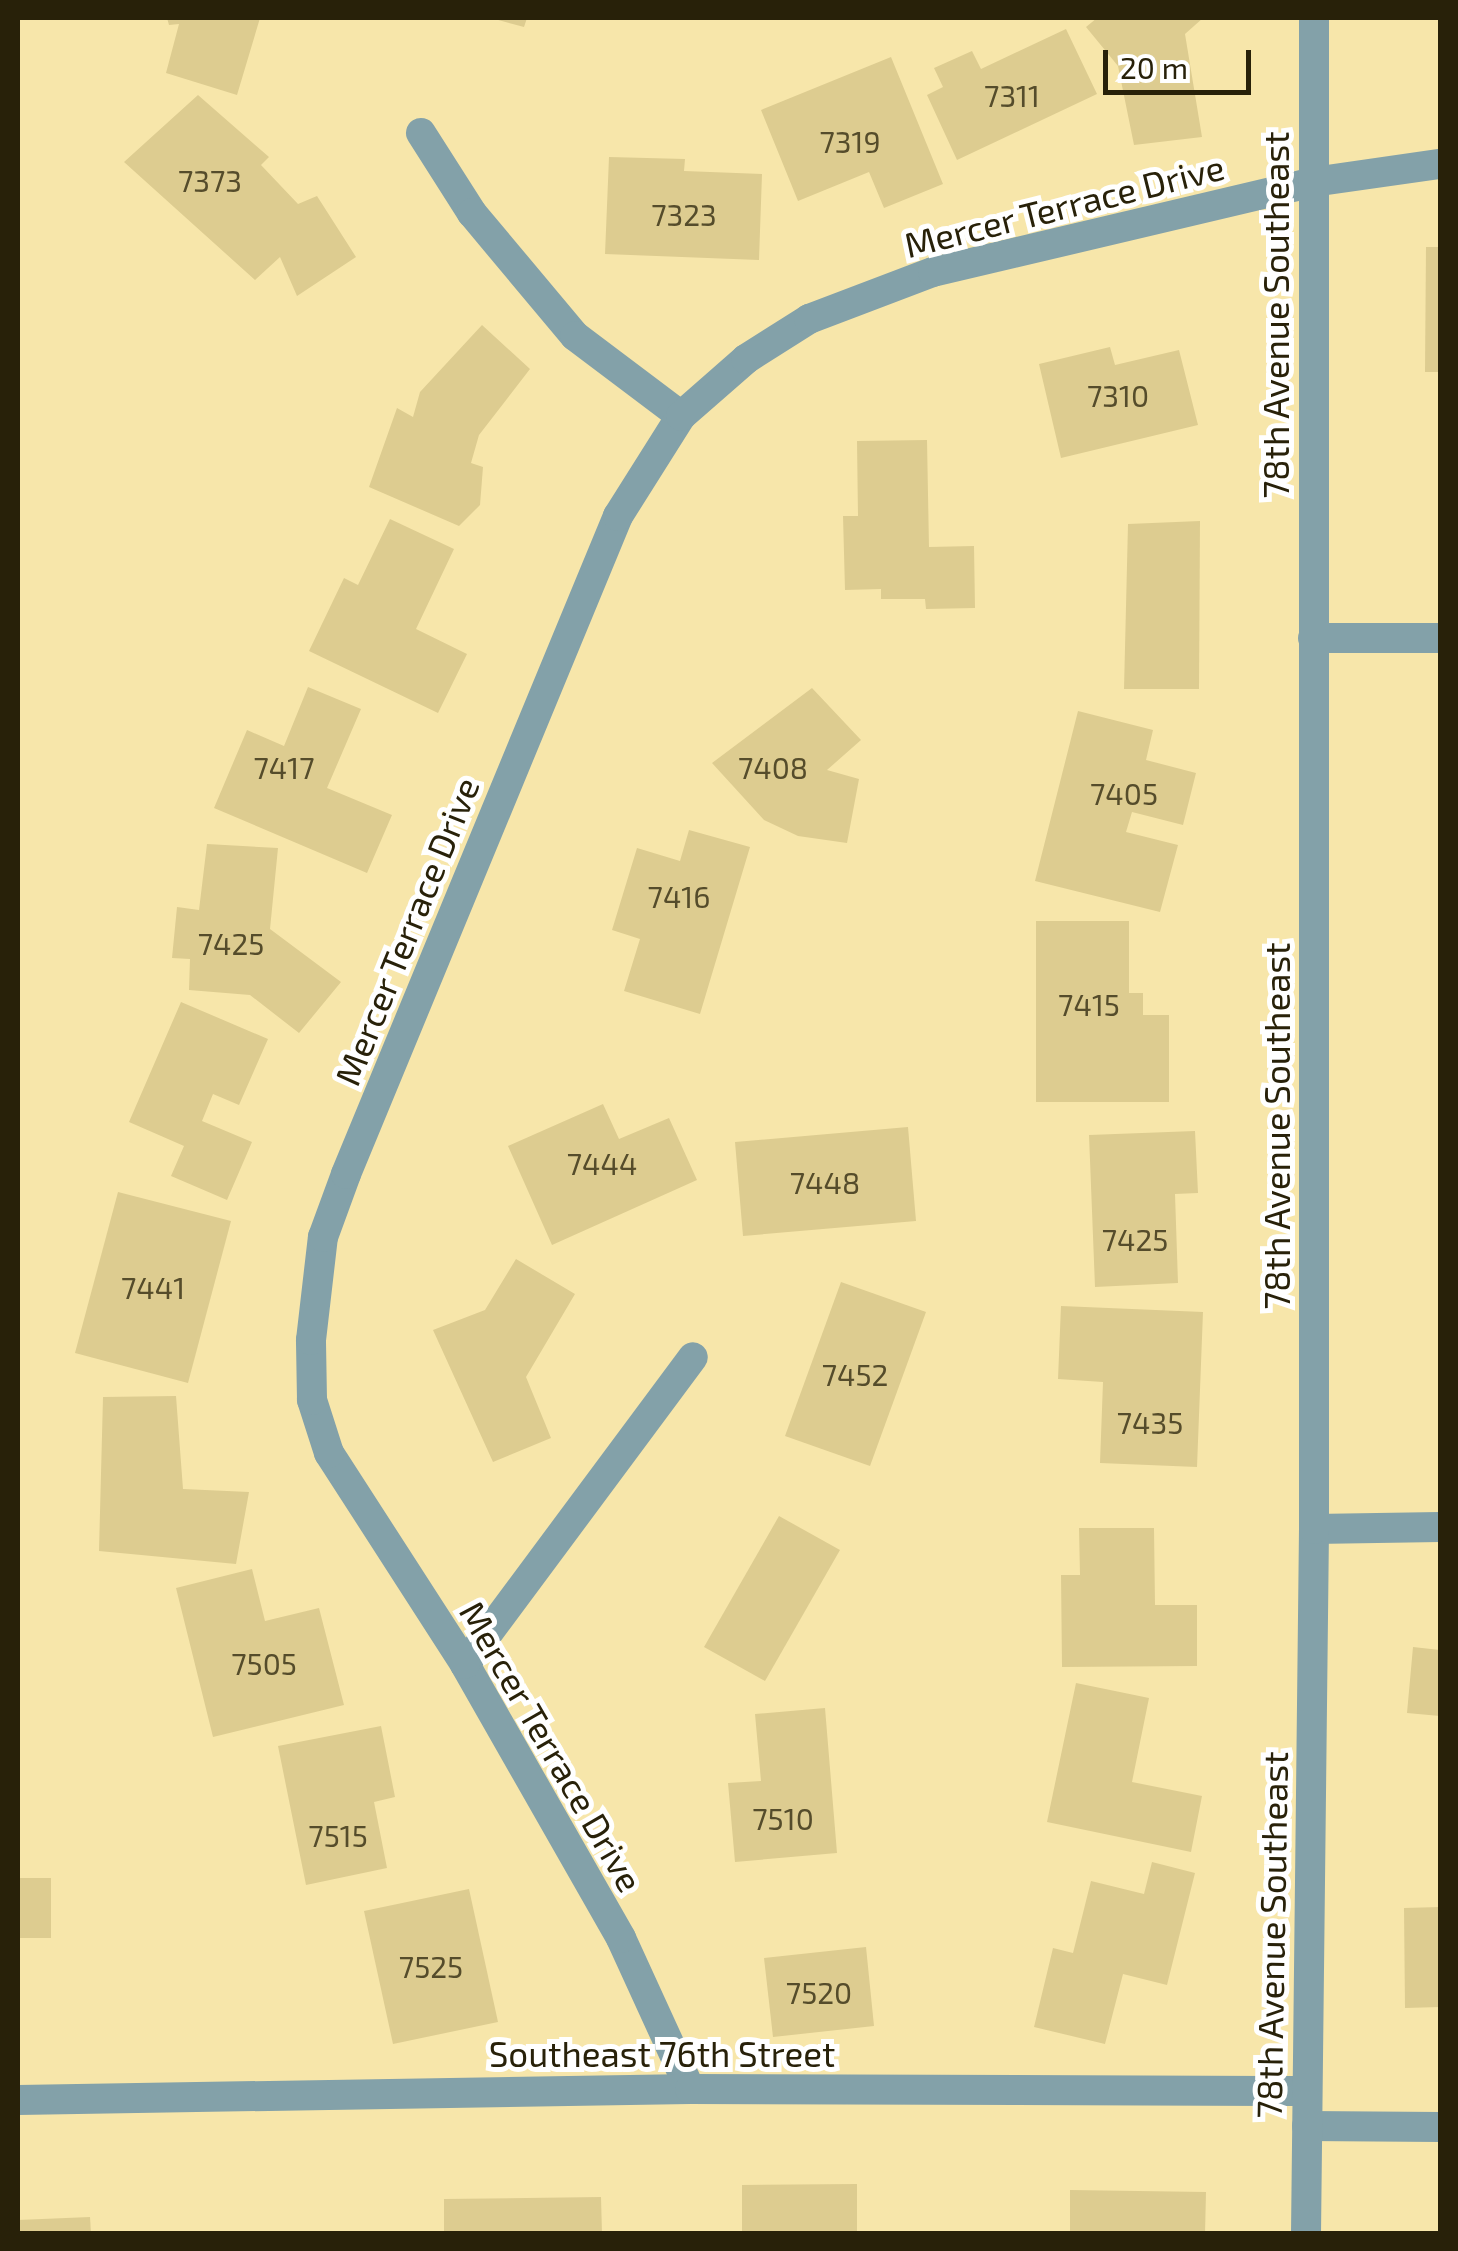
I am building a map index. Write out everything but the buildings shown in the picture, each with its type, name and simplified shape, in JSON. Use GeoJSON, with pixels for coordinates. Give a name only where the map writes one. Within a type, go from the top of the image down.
{"type":"FeatureCollection","features":[{"type":"Feature","properties":{"kind":"street","name":"78th Avenue Southeast"},"geometry":{"type":"LineString","coordinates":[[1306,2234],[1314,1529],[1314,18]]}},
{"type":"Feature","properties":{"kind":"street"},"geometry":{"type":"LineString","coordinates":[[420,132],[472,212],[575,336],[681,416]]}},
{"type":"Feature","properties":{"kind":"street","name":"Mercer Terrace Drive"},"geometry":{"type":"LineString","coordinates":[[690,2089],[621,1938],[465,1664],[329,1453],[312,1380],[323,1237],[618,516],[681,416],[746,358],[809,319],[933,272],[1313,182],[1440,164]]}},
{"type":"Feature","properties":{"kind":"street"},"geometry":{"type":"LineString","coordinates":[[1313,638],[1440,638]]}},
{"type":"Feature","properties":{"kind":"street"},"geometry":{"type":"LineString","coordinates":[[465,1664],[693,1357]]}},
{"type":"Feature","properties":{"kind":"street"},"geometry":{"type":"LineString","coordinates":[[1314,1529],[1440,1527]]}},
{"type":"Feature","properties":{"kind":"street","name":"Southeast 76th Street"},"geometry":{"type":"LineString","coordinates":[[18,2100],[690,2089],[1306,2091]]}},
{"type":"Feature","properties":{"kind":"street"},"geometry":{"type":"LineString","coordinates":[[1306,2126],[1440,2127]]}}]}
